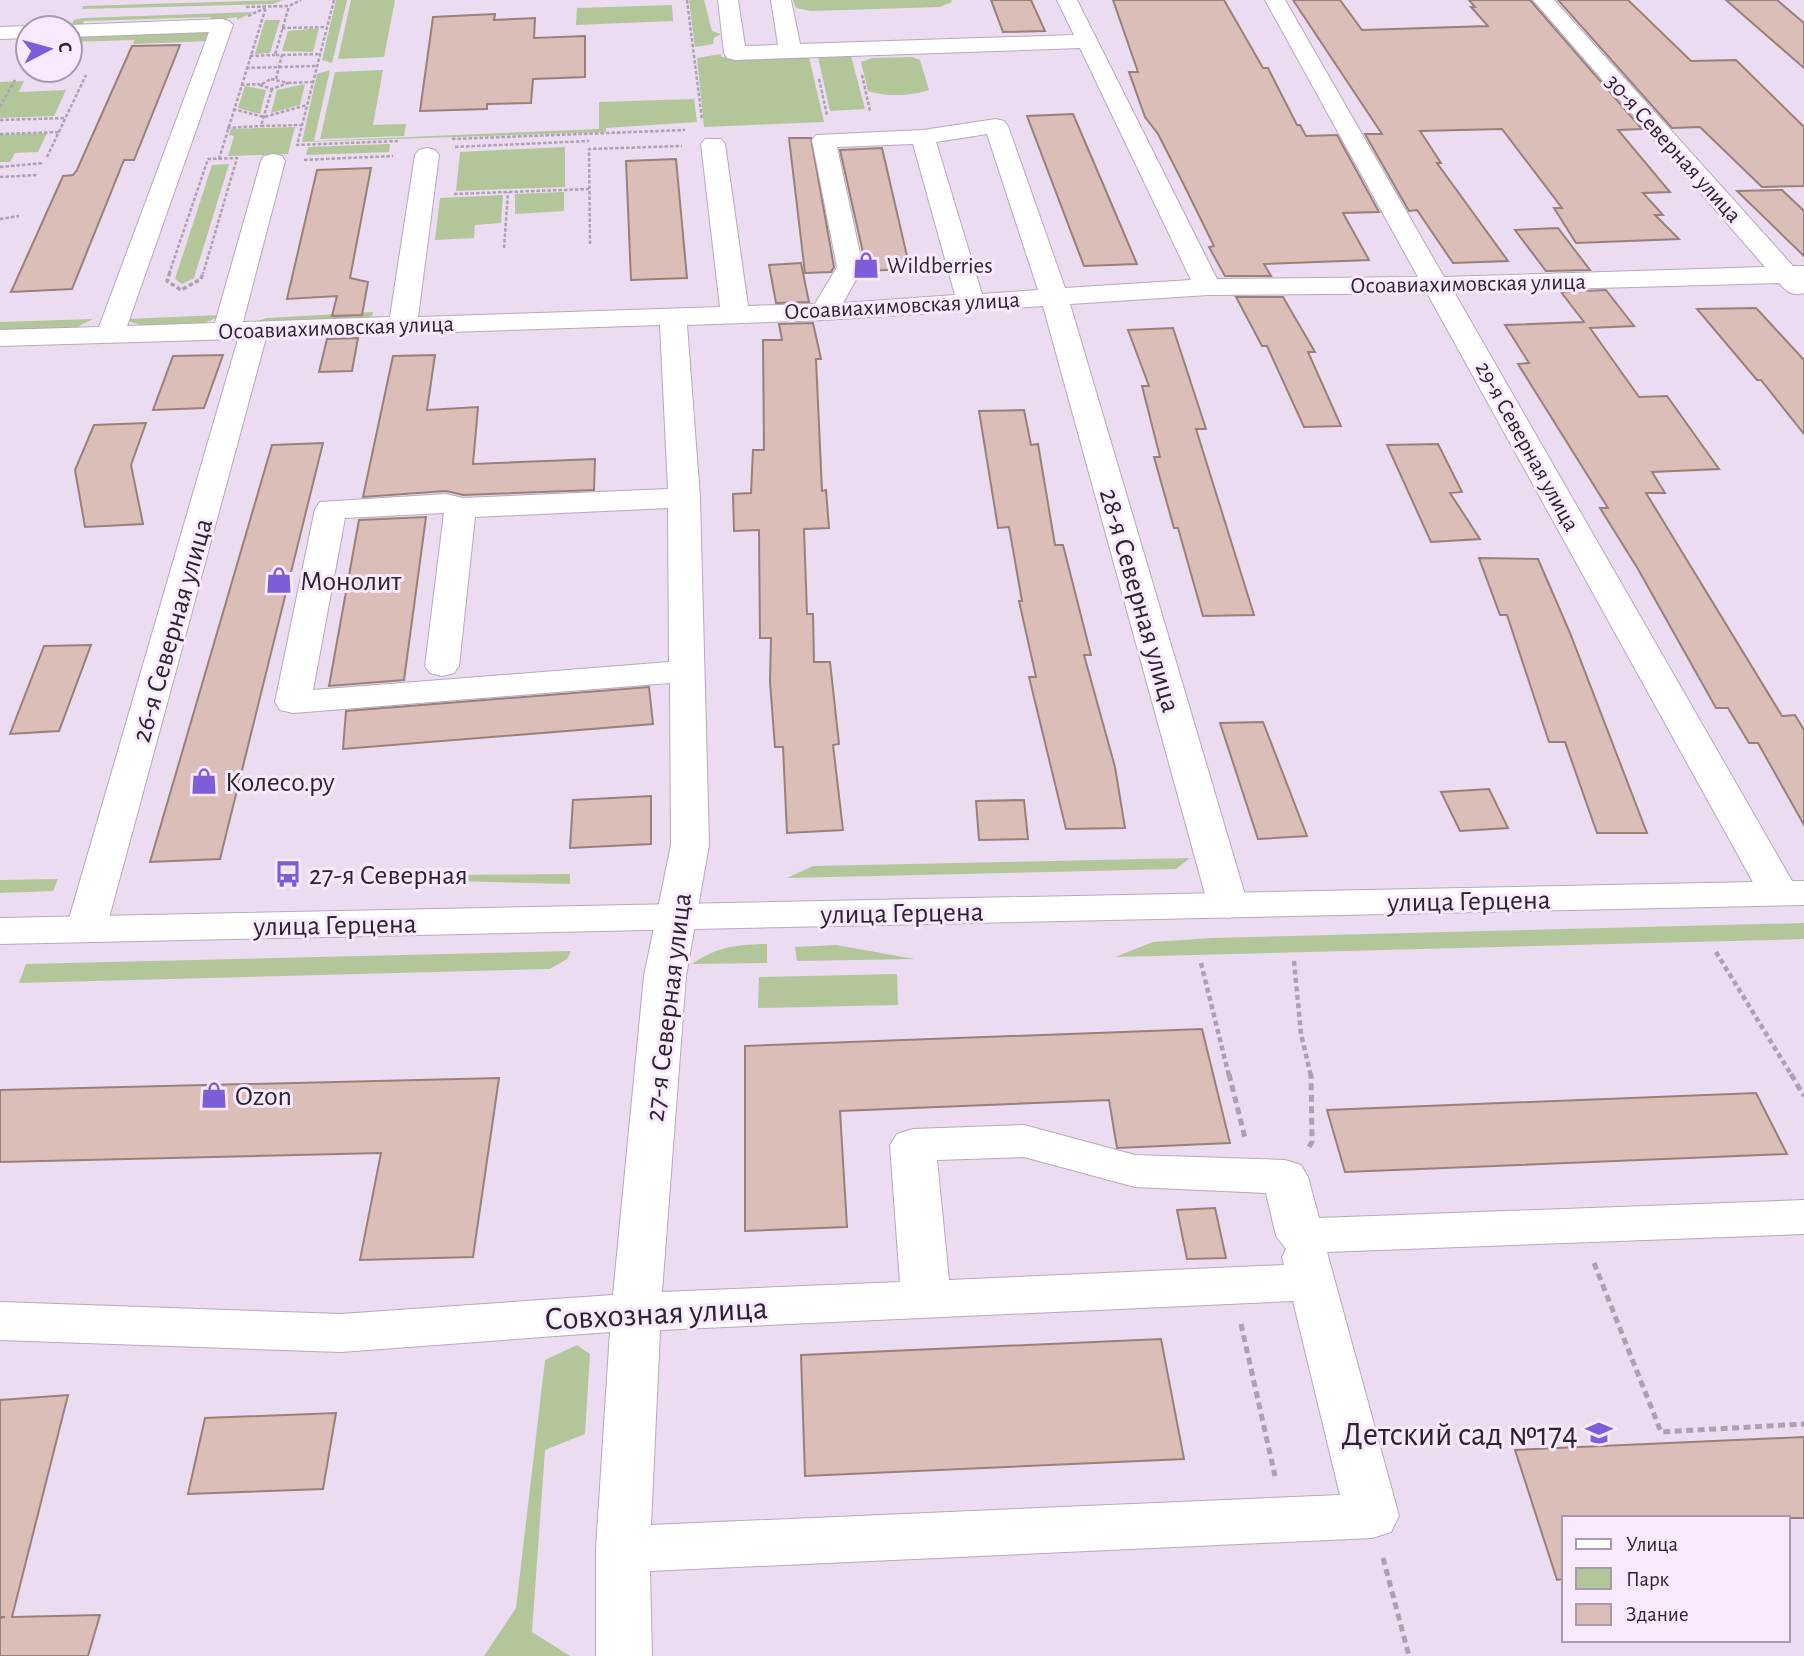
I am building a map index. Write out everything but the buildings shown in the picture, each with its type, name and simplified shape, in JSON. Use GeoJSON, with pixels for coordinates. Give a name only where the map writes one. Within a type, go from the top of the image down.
{"type":"FeatureCollection","features":[{"type":"Feature","properties":{"kind":"street"},"geometry":{"type":"LineString","coordinates":[[728,0],[735,53],[814,53],[1087,41]]}},
{"type":"Feature","properties":{"kind":"street"},"geometry":{"type":"LineString","coordinates":[[781,0],[790,51]]}},
{"type":"Feature","properties":{"kind":"street"},"geometry":{"type":"LineString","coordinates":[[1067,0],[1208,287]]}},
{"type":"Feature","properties":{"kind":"street","name":"29-я Северная улица"},"geometry":{"type":"LineString","coordinates":[[1275,0],[1436,285],[1792,893]]}},
{"type":"Feature","properties":{"kind":"street","name":"30-я Северная улица"},"geometry":{"type":"LineString","coordinates":[[1543,0],[1795,274],[1804,296]]}},
{"type":"Feature","properties":{"kind":"street"},"geometry":{"type":"LineString","coordinates":[[84,24],[222,25],[110,334]]}},
{"type":"Feature","properties":{"kind":"street","name":"28-я Северная улица"},"geometry":{"type":"LineString","coordinates":[[923,136],[996,125],[1054,296],[1228,905]]}},
{"type":"Feature","properties":{"kind":"street"},"geometry":{"type":"LineString","coordinates":[[703,134],[735,314]]}},
{"type":"Feature","properties":{"kind":"street"},"geometry":{"type":"LineString","coordinates":[[824,312],[849,267],[824,140],[923,136],[971,303]]}},
{"type":"Feature","properties":{"kind":"street"},"geometry":{"type":"LineString","coordinates":[[403,325],[421,196],[433,147]]}},
{"type":"Feature","properties":{"kind":"street","name":"26-я Северная улица"},"geometry":{"type":"LineString","coordinates":[[86,929],[240,330],[273,161]]}},
{"type":"Feature","properties":{"kind":"street","name":"Осоавиахимовская улица"},"geometry":{"type":"LineString","coordinates":[[0,338],[824,312],[1208,287],[1436,285],[1795,274]]}},
{"type":"Feature","properties":{"kind":"street","name":"27-я Северная улица"},"geometry":{"type":"LineString","coordinates":[[624,1656],[624,1549],[636,1312],[665,976],[690,845],[684,498],[673,317]]}},
{"type":"Feature","properties":{"kind":"street"},"geometry":{"type":"LineString","coordinates":[[684,498],[460,508],[446,503],[331,509],[293,702],[687,671]]}},
{"type":"Feature","properties":{"kind":"street"},"geometry":{"type":"LineString","coordinates":[[443,666],[460,508]]}},
{"type":"Feature","properties":{"kind":"street","name":"улица Герцена"},"geometry":{"type":"LineString","coordinates":[[0,930],[1792,893]]}},
{"type":"Feature","properties":{"kind":"street"},"geometry":{"type":"LineString","coordinates":[[624,1549],[1372,1516],[1306,1259],[1270,1177],[1135,1171],[1024,1141],[913,1145],[926,1299]]}},
{"type":"Feature","properties":{"kind":"street","name":"Совхозная улица"},"geometry":{"type":"LineString","coordinates":[[0,1321],[341,1333],[636,1312],[1233,1285],[1306,1259],[1579,1226],[1804,1217]]}},
{"type":"Feature","properties":{"kind":"path"},"geometry":{"type":"LineString","coordinates":[[275,55],[289,6],[301,0]]}},
{"type":"Feature","properties":{"kind":"path"},"geometry":{"type":"LineString","coordinates":[[334,0],[297,145],[399,141]]}},
{"type":"Feature","properties":{"kind":"path"},"geometry":{"type":"LineString","coordinates":[[687,0],[703,134]]}},
{"type":"Feature","properties":{"kind":"path"},"geometry":{"type":"LineString","coordinates":[[219,159],[266,7],[256,12]]}},
{"type":"Feature","properties":{"kind":"path"},"geometry":{"type":"LineString","coordinates":[[282,28],[327,27]]}},
{"type":"Feature","properties":{"kind":"path"},"geometry":{"type":"LineString","coordinates":[[829,124],[814,53],[856,54],[871,111],[860,111]]}},
{"type":"Feature","properties":{"kind":"path"},"geometry":{"type":"LineString","coordinates":[[250,56],[320,54]]}},
{"type":"Feature","properties":{"kind":"path"},"geometry":{"type":"LineString","coordinates":[[276,79],[282,55]]}},
{"type":"Feature","properties":{"kind":"path"},"geometry":{"type":"LineString","coordinates":[[246,68],[317,66]]}},
{"type":"Feature","properties":{"kind":"path"},"geometry":{"type":"LineString","coordinates":[[47,157],[86,75]]}},
{"type":"Feature","properties":{"kind":"path"},"geometry":{"type":"LineString","coordinates":[[240,85],[260,84],[276,79],[288,83]]}},
{"type":"Feature","properties":{"kind":"path"},"geometry":{"type":"LineString","coordinates":[[0,107],[14,82]]}},
{"type":"Feature","properties":{"kind":"path"},"geometry":{"type":"LineString","coordinates":[[260,84],[272,89],[288,83],[313,82]]}},
{"type":"Feature","properties":{"kind":"path"},"geometry":{"type":"LineString","coordinates":[[261,126],[272,89]]}},
{"type":"Feature","properties":{"kind":"path"},"geometry":{"type":"LineString","coordinates":[[233,109],[264,117],[307,106]]}},
{"type":"Feature","properties":{"kind":"path"},"geometry":{"type":"LineString","coordinates":[[827,112],[838,112]]}},
{"type":"Feature","properties":{"kind":"path"},"geometry":{"type":"LineString","coordinates":[[0,120],[65,118]]}},
{"type":"Feature","properties":{"kind":"path"},"geometry":{"type":"LineString","coordinates":[[227,128],[302,125]]}},
{"type":"Feature","properties":{"kind":"path"},"geometry":{"type":"LineString","coordinates":[[0,134],[59,132]]}},
{"type":"Feature","properties":{"kind":"path"},"geometry":{"type":"LineString","coordinates":[[304,145],[301,160],[589,134],[703,134]]}},
{"type":"Feature","properties":{"kind":"path"},"geometry":{"type":"LineString","coordinates":[[589,134],[590,244]]}},
{"type":"Feature","properties":{"kind":"path"},"geometry":{"type":"LineString","coordinates":[[589,149],[703,134]]}},
{"type":"Feature","properties":{"kind":"path"},"geometry":{"type":"LineString","coordinates":[[453,147],[589,141]]}},
{"type":"Feature","properties":{"kind":"path"},"geometry":{"type":"LineString","coordinates":[[237,158],[201,279],[181,290],[167,281],[208,159],[219,159],[237,158]]}},
{"type":"Feature","properties":{"kind":"path"},"geometry":{"type":"LineString","coordinates":[[0,167],[44,163]]}},
{"type":"Feature","properties":{"kind":"path"},"geometry":{"type":"LineString","coordinates":[[0,177],[38,175]]}},
{"type":"Feature","properties":{"kind":"path"},"geometry":{"type":"LineString","coordinates":[[421,196],[589,188]]}},
{"type":"Feature","properties":{"kind":"path"},"geometry":{"type":"LineString","coordinates":[[504,248],[508,192]]}},
{"type":"Feature","properties":{"kind":"path"},"geometry":{"type":"LineString","coordinates":[[1716,952],[1804,1097]]}},
{"type":"Feature","properties":{"kind":"path"},"geometry":{"type":"LineString","coordinates":[[1200,963],[1270,1177],[1312,1143],[1311,1076],[1301,1034],[1294,961]]}},
{"type":"Feature","properties":{"kind":"path"},"geometry":{"type":"LineString","coordinates":[[1579,1226],[1661,1432],[1804,1424]]}},
{"type":"Feature","properties":{"kind":"path"},"geometry":{"type":"LineString","coordinates":[[1233,1285],[1284,1520]]}},
{"type":"Feature","properties":{"kind":"path"},"geometry":{"type":"LineString","coordinates":[[1372,1516],[1409,1656]]}},
{"type":"Feature","properties":{"kind":"green space"},"geometry":{"type":"Polygon","coordinates":[[[283,0],[273,4],[82,9],[83,6],[283,0]]]}},
{"type":"Feature","properties":{"kind":"green space"},"geometry":{"type":"Polygon","coordinates":[[[336,0],[347,0],[332,63],[322,60],[336,0]]]}},
{"type":"Feature","properties":{"kind":"green space"},"geometry":{"type":"Polygon","coordinates":[[[351,0],[395,0],[384,57],[338,59],[351,0]]]}},
{"type":"Feature","properties":{"kind":"green space"},"geometry":{"type":"Polygon","coordinates":[[[689,0],[704,0],[712,31],[721,34],[714,38],[713,44],[695,47],[689,0]]]}},
{"type":"Feature","properties":{"kind":"green space"},"geometry":{"type":"Polygon","coordinates":[[[793,0],[952,2],[940,7],[811,11],[796,8],[793,0]]]}},
{"type":"Feature","properties":{"kind":"green space"},"geometry":{"type":"Polygon","coordinates":[[[672,5],[673,21],[576,25],[577,8],[672,5]]]}},
{"type":"Feature","properties":{"kind":"green space"},"geometry":{"type":"Polygon","coordinates":[[[253,12],[237,20],[237,17],[210,21],[211,17],[84,21],[84,18],[253,12]]]}},
{"type":"Feature","properties":{"kind":"green space"},"geometry":{"type":"Polygon","coordinates":[[[265,20],[280,20],[270,53],[255,54],[265,20]]]}},
{"type":"Feature","properties":{"kind":"green space"},"geometry":{"type":"Polygon","coordinates":[[[319,28],[313,52],[282,51],[288,31],[319,28]]]}},
{"type":"Feature","properties":{"kind":"green space"},"geometry":{"type":"Polygon","coordinates":[[[215,32],[212,41],[133,44],[134,40],[84,42],[84,37],[215,32]]]}},
{"type":"Feature","properties":{"kind":"green space"},"geometry":{"type":"Polygon","coordinates":[[[721,54],[721,57],[731,57],[732,60],[809,57],[824,122],[704,127],[697,58],[721,54]]]}},
{"type":"Feature","properties":{"kind":"green space"},"geometry":{"type":"Polygon","coordinates":[[[851,56],[865,109],[830,111],[818,57],[851,56]]]}},
{"type":"Feature","properties":{"kind":"green space"},"geometry":{"type":"Polygon","coordinates":[[[912,57],[920,60],[929,90],[898,95],[868,91],[861,62],[872,58],[912,57]]]}},
{"type":"Feature","properties":{"kind":"green space"},"geometry":{"type":"Polygon","coordinates":[[[330,70],[314,141],[599,129],[599,102],[694,99],[697,122],[606,128],[606,132],[302,142],[317,74],[330,70]]]}},
{"type":"Feature","properties":{"kind":"green space"},"geometry":{"type":"Polygon","coordinates":[[[383,70],[373,125],[406,124],[404,136],[320,139],[335,72],[383,70]]]}},
{"type":"Feature","properties":{"kind":"green space"},"geometry":{"type":"Polygon","coordinates":[[[0,82],[23,84],[19,92],[66,90],[54,116],[0,118],[0,82]]]}},
{"type":"Feature","properties":{"kind":"green space"},"geometry":{"type":"Polygon","coordinates":[[[305,84],[300,105],[271,113],[277,90],[305,84]]]}},
{"type":"Feature","properties":{"kind":"green space"},"geometry":{"type":"Polygon","coordinates":[[[245,86],[266,90],[260,114],[238,108],[245,86]]]}},
{"type":"Feature","properties":{"kind":"green space"},"geometry":{"type":"Polygon","coordinates":[[[295,127],[288,154],[228,156],[234,136],[229,135],[231,129],[295,127]]]}},
{"type":"Feature","properties":{"kind":"green space"},"geometry":{"type":"Polygon","coordinates":[[[47,133],[38,152],[15,153],[10,162],[0,162],[0,135],[47,133]]]}},
{"type":"Feature","properties":{"kind":"green space"},"geometry":{"type":"Polygon","coordinates":[[[390,144],[389,152],[306,155],[308,147],[390,144]]]}},
{"type":"Feature","properties":{"kind":"green space"},"geometry":{"type":"Polygon","coordinates":[[[565,147],[565,187],[456,191],[460,152],[565,147]]]}},
{"type":"Feature","properties":{"kind":"green space"},"geometry":{"type":"Polygon","coordinates":[[[229,164],[194,278],[182,284],[175,279],[212,165],[229,164]]]}},
{"type":"Feature","properties":{"kind":"green space"},"geometry":{"type":"Polygon","coordinates":[[[564,192],[564,211],[515,214],[515,194],[564,192]]]}},
{"type":"Feature","properties":{"kind":"green space"},"geometry":{"type":"Polygon","coordinates":[[[503,195],[501,223],[475,225],[474,238],[435,240],[440,198],[503,195]]]}},
{"type":"Feature","properties":{"kind":"green space"},"geometry":{"type":"Polygon","coordinates":[[[373,312],[372,316],[361,320],[253,322],[267,318],[373,312]]]}},
{"type":"Feature","properties":{"kind":"green space"},"geometry":{"type":"Polygon","coordinates":[[[220,315],[200,324],[173,328],[146,326],[126,319],[220,315]]]}},
{"type":"Feature","properties":{"kind":"green space"},"geometry":{"type":"Polygon","coordinates":[[[93,319],[75,328],[0,331],[0,322],[93,319]]]}},
{"type":"Feature","properties":{"kind":"green space"},"geometry":{"type":"Polygon","coordinates":[[[1190,858],[1176,869],[787,878],[813,866],[1190,858]]]}},
{"type":"Feature","properties":{"kind":"green space"},"geometry":{"type":"Polygon","coordinates":[[[570,874],[570,884],[455,881],[445,875],[570,874]]]}},
{"type":"Feature","properties":{"kind":"green space"},"geometry":{"type":"Polygon","coordinates":[[[58,879],[53,891],[0,893],[0,880],[58,879]]]}},
{"type":"Feature","properties":{"kind":"green space"},"geometry":{"type":"Polygon","coordinates":[[[1804,923],[1804,939],[1115,957],[1153,942],[1212,938],[1804,923]]]}},
{"type":"Feature","properties":{"kind":"green space"},"geometry":{"type":"Polygon","coordinates":[[[767,944],[767,963],[692,964],[711,953],[728,948],[767,944]]]}},
{"type":"Feature","properties":{"kind":"green space"},"geometry":{"type":"Polygon","coordinates":[[[836,945],[915,959],[797,961],[795,947],[836,945]]]}},
{"type":"Feature","properties":{"kind":"green space"},"geometry":{"type":"Polygon","coordinates":[[[571,951],[567,959],[550,969],[19,983],[26,964],[571,951]]]}},
{"type":"Feature","properties":{"kind":"green space"},"geometry":{"type":"Polygon","coordinates":[[[897,974],[898,1005],[758,1008],[759,977],[897,974]]]}},
{"type":"Feature","properties":{"kind":"green space"},"geometry":{"type":"Polygon","coordinates":[[[577,1345],[590,1354],[585,1434],[545,1450],[532,1632],[570,1656],[484,1656],[516,1608],[545,1360],[577,1345]]]}},
{"type":"Feature","properties":{"kind":"place","name":"Wildberries"},"geometry":{"type":"Point","coordinates":[866,265]}},
{"type":"Feature","properties":{"kind":"place","name":"Монолит"},"geometry":{"type":"Point","coordinates":[279,580]}},
{"type":"Feature","properties":{"kind":"place","name":"Колесо.ру"},"geometry":{"type":"Point","coordinates":[204,781]}},
{"type":"Feature","properties":{"kind":"place","name":"27-я Северная"},"geometry":{"type":"Point","coordinates":[288,874]}},
{"type":"Feature","properties":{"kind":"place","name":"Ozon"},"geometry":{"type":"Point","coordinates":[214,1095]}},
{"type":"Feature","properties":{"kind":"place","name":"Детский сад №174"},"geometry":{"type":"Point","coordinates":[1599,1433]}}]}
